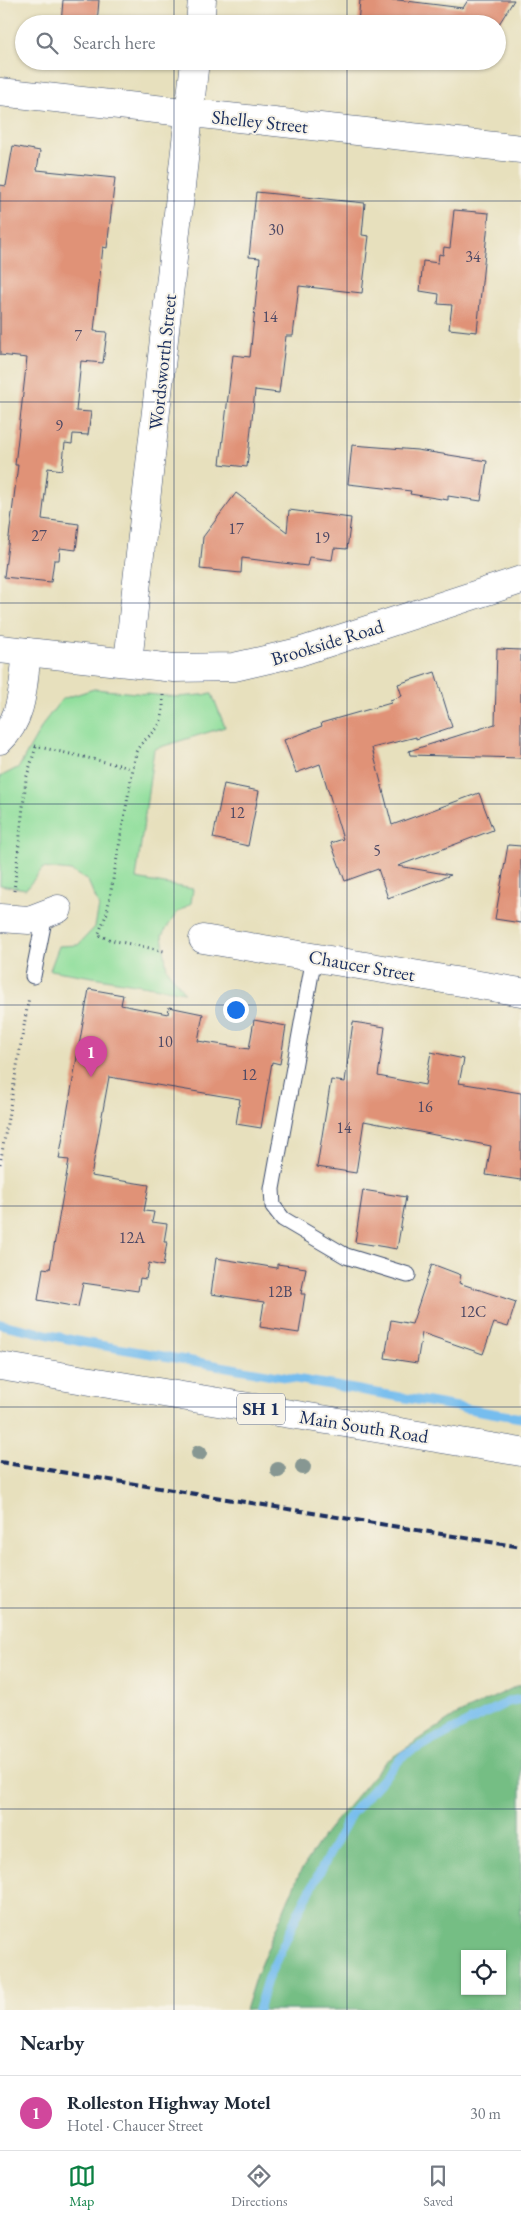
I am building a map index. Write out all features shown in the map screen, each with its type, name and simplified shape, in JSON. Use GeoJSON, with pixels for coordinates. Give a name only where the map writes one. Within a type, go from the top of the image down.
{"type":"FeatureCollection","features":[{"type":"Feature","properties":{"kind":"main road"},"geometry":{"type":"LineString","coordinates":[[201,15],[202,0]]}},
{"type":"Feature","properties":{"kind":"main road","name":"Wordsworth Street"},"geometry":{"type":"LineString","coordinates":[[128,662],[194,70]]}},
{"type":"Feature","properties":{"kind":"main road","name":"Shelley Street"},"geometry":{"type":"LineString","coordinates":[[0,92],[521,149]]}},
{"type":"Feature","properties":{"kind":"main road","name":"Brookside Road"},"geometry":{"type":"LineString","coordinates":[[0,649],[201,669],[253,664],[299,652],[521,580]]}},
{"type":"Feature","properties":{"kind":"main road"},"geometry":{"type":"LineString","coordinates":[[4,736],[19,708],[27,652]]}},
{"type":"Feature","properties":{"kind":"main road"},"geometry":{"type":"LineString","coordinates":[[5,918],[29,920],[52,912]]}},
{"type":"Feature","properties":{"kind":"main road","name":"Chaucer Street"},"geometry":{"type":"LineString","coordinates":[[203,939],[521,992]]}},
{"type":"Feature","properties":{"kind":"main road","name":"Main South Road"},"geometry":{"type":"LineString","coordinates":[[0,1366],[521,1452]]}},
{"type":"Feature","properties":{"kind":"lane"},"geometry":{"type":"LineString","coordinates":[[33,976],[37,951],[52,912]]}},
{"type":"Feature","properties":{"kind":"lane"},"geometry":{"type":"LineString","coordinates":[[314,957],[272,1190],[273,1206],[283,1219],[346,1256],[408,1275]]}},
{"type":"Feature","properties":{"kind":"path"},"geometry":{"type":"LineString","coordinates":[[163,695],[161,720],[139,746],[132,768],[106,913],[98,934],[110,940],[164,951]]}},
{"type":"Feature","properties":{"kind":"path"},"geometry":{"type":"LineString","coordinates":[[4,736],[36,747],[132,768]]}},
{"type":"Feature","properties":{"kind":"path"},"geometry":{"type":"LineString","coordinates":[[5,918],[26,778],[36,747]]}},
{"type":"Feature","properties":{"kind":"path"},"geometry":{"type":"LineString","coordinates":[[0,1164],[37,951]]}},
{"type":"Feature","properties":{"kind":"green space"},"geometry":{"type":"Polygon","coordinates":[[[94,689],[178,697],[212,694],[225,727],[154,749],[136,879],[193,889],[191,903],[177,913],[162,935],[167,969],[184,992],[50,970],[59,946],[78,945],[95,927],[99,906],[88,881],[71,871],[43,868],[26,889],[0,885],[0,777],[19,767],[45,721],[62,699],[94,689]]]}},
{"type":"Feature","properties":{"kind":"green space"},"geometry":{"type":"Polygon","coordinates":[[[521,1684],[521,2010],[245,2010],[256,1975],[300,1872],[326,1832],[385,1762],[455,1716],[521,1684]]]}},
{"type":"Feature","properties":{"kind":"building"},"geometry":{"type":"Polygon","coordinates":[[[63,0],[99,0],[98,15],[62,15],[63,0]]]}},
{"type":"Feature","properties":{"kind":"building"},"geometry":{"type":"Polygon","coordinates":[[[360,0],[398,0],[463,8],[468,0],[514,0],[505,15],[359,15],[360,0]]]}},
{"type":"Feature","properties":{"kind":"building"},"geometry":{"type":"Polygon","coordinates":[[[13,146],[40,151],[37,170],[115,178],[107,248],[103,247],[94,331],[107,332],[103,363],[81,361],[76,411],[91,412],[88,435],[73,434],[72,444],[65,443],[62,470],[48,468],[42,519],[79,524],[76,550],[60,548],[59,560],[54,560],[51,582],[4,577],[18,465],[15,465],[27,358],[0,355],[0,185],[6,186],[13,146]]]}},
{"type":"Feature","properties":{"kind":"building"},"geometry":{"type":"Polygon","coordinates":[[[256,192],[365,203],[362,235],[369,236],[362,293],[299,286],[293,336],[286,336],[279,393],[255,390],[247,467],[220,464],[233,355],[250,357],[260,258],[249,257],[256,192]]]}},
{"type":"Feature","properties":{"kind":"building"},"geometry":{"type":"Polygon","coordinates":[[[454,210],[489,213],[477,332],[449,329],[452,305],[438,304],[439,294],[420,291],[423,261],[438,263],[439,254],[443,255],[444,247],[450,248],[454,210]]]}},
{"type":"Feature","properties":{"kind":"building"},"geometry":{"type":"Polygon","coordinates":[[[352,445],[417,450],[487,461],[481,501],[448,496],[448,500],[410,494],[411,491],[348,484],[352,445]]]}},
{"type":"Feature","properties":{"kind":"building"},"geometry":{"type":"Polygon","coordinates":[[[236,493],[287,532],[289,510],[351,518],[347,549],[334,548],[332,560],[309,557],[307,566],[242,558],[241,573],[200,569],[203,537],[236,493]]]}},
{"type":"Feature","properties":{"kind":"building"},"geometry":{"type":"Polygon","coordinates":[[[497,649],[521,650],[521,758],[410,755],[409,751],[495,724],[497,649]]]}},
{"type":"Feature","properties":{"kind":"building"},"geometry":{"type":"Polygon","coordinates":[[[435,672],[452,727],[416,739],[416,737],[372,748],[392,825],[479,793],[493,830],[398,866],[451,875],[388,898],[378,869],[345,881],[331,843],[343,839],[320,764],[296,773],[284,740],[322,726],[321,723],[391,703],[390,700],[402,696],[398,684],[435,672]]]}},
{"type":"Feature","properties":{"kind":"building"},"geometry":{"type":"Polygon","coordinates":[[[224,784],[259,791],[248,846],[213,838],[224,784]]]}},
{"type":"Feature","properties":{"kind":"building"},"geometry":{"type":"Polygon","coordinates":[[[508,845],[521,846],[521,923],[495,919],[508,845]]]}},
{"type":"Feature","properties":{"kind":"building"},"geometry":{"type":"Polygon","coordinates":[[[89,989],[123,995],[121,1005],[168,1014],[169,1007],[203,1014],[198,1041],[249,1049],[254,1020],[286,1026],[280,1064],[272,1062],[261,1128],[236,1124],[240,1099],[109,1077],[91,1176],[149,1185],[144,1211],[154,1212],[152,1222],[167,1224],[164,1242],[167,1242],[163,1266],[149,1263],[146,1279],[140,1278],[138,1291],[83,1283],[78,1307],[38,1300],[43,1268],[50,1269],[69,1160],[59,1159],[89,989]]]}},
{"type":"Feature","properties":{"kind":"building"},"geometry":{"type":"Polygon","coordinates":[[[353,1022],[385,1027],[378,1076],[425,1085],[431,1052],[464,1059],[459,1083],[521,1093],[521,1180],[486,1175],[491,1146],[364,1121],[356,1173],[317,1167],[331,1080],[345,1082],[353,1022]]]}},
{"type":"Feature","properties":{"kind":"building"},"geometry":{"type":"Polygon","coordinates":[[[363,1190],[406,1197],[397,1249],[355,1242],[363,1190]]]}},
{"type":"Feature","properties":{"kind":"building"},"geometry":{"type":"Polygon","coordinates":[[[216,1258],[277,1268],[277,1264],[306,1268],[301,1294],[305,1294],[299,1333],[260,1327],[264,1302],[211,1294],[216,1258]]]}},
{"type":"Feature","properties":{"kind":"building"},"geometry":{"type":"Polygon","coordinates":[[[432,1264],[461,1275],[459,1283],[516,1302],[508,1327],[494,1323],[483,1354],[422,1333],[417,1363],[385,1358],[391,1320],[412,1324],[432,1264]]]}},
{"type":"Feature","properties":{"kind":"waterway"},"geometry":{"type":"LineString","coordinates":[[0,1324],[82,1342],[521,1418]]}},
{"type":"Feature","properties":{"kind":"waterway"},"geometry":{"type":"LineString","coordinates":[[258,2010],[267,1980],[299,1911],[351,1814],[404,1755],[508,1702],[521,1699]]}},
{"type":"Feature","properties":{"kind":"railway"},"geometry":{"type":"LineString","coordinates":[[0,1462],[521,1547]]}},
{"type":"Feature","properties":{"kind":"place","name":"Rolleston Highway Motel"},"geometry":{"type":"Point","coordinates":[91,1077]}}]}
